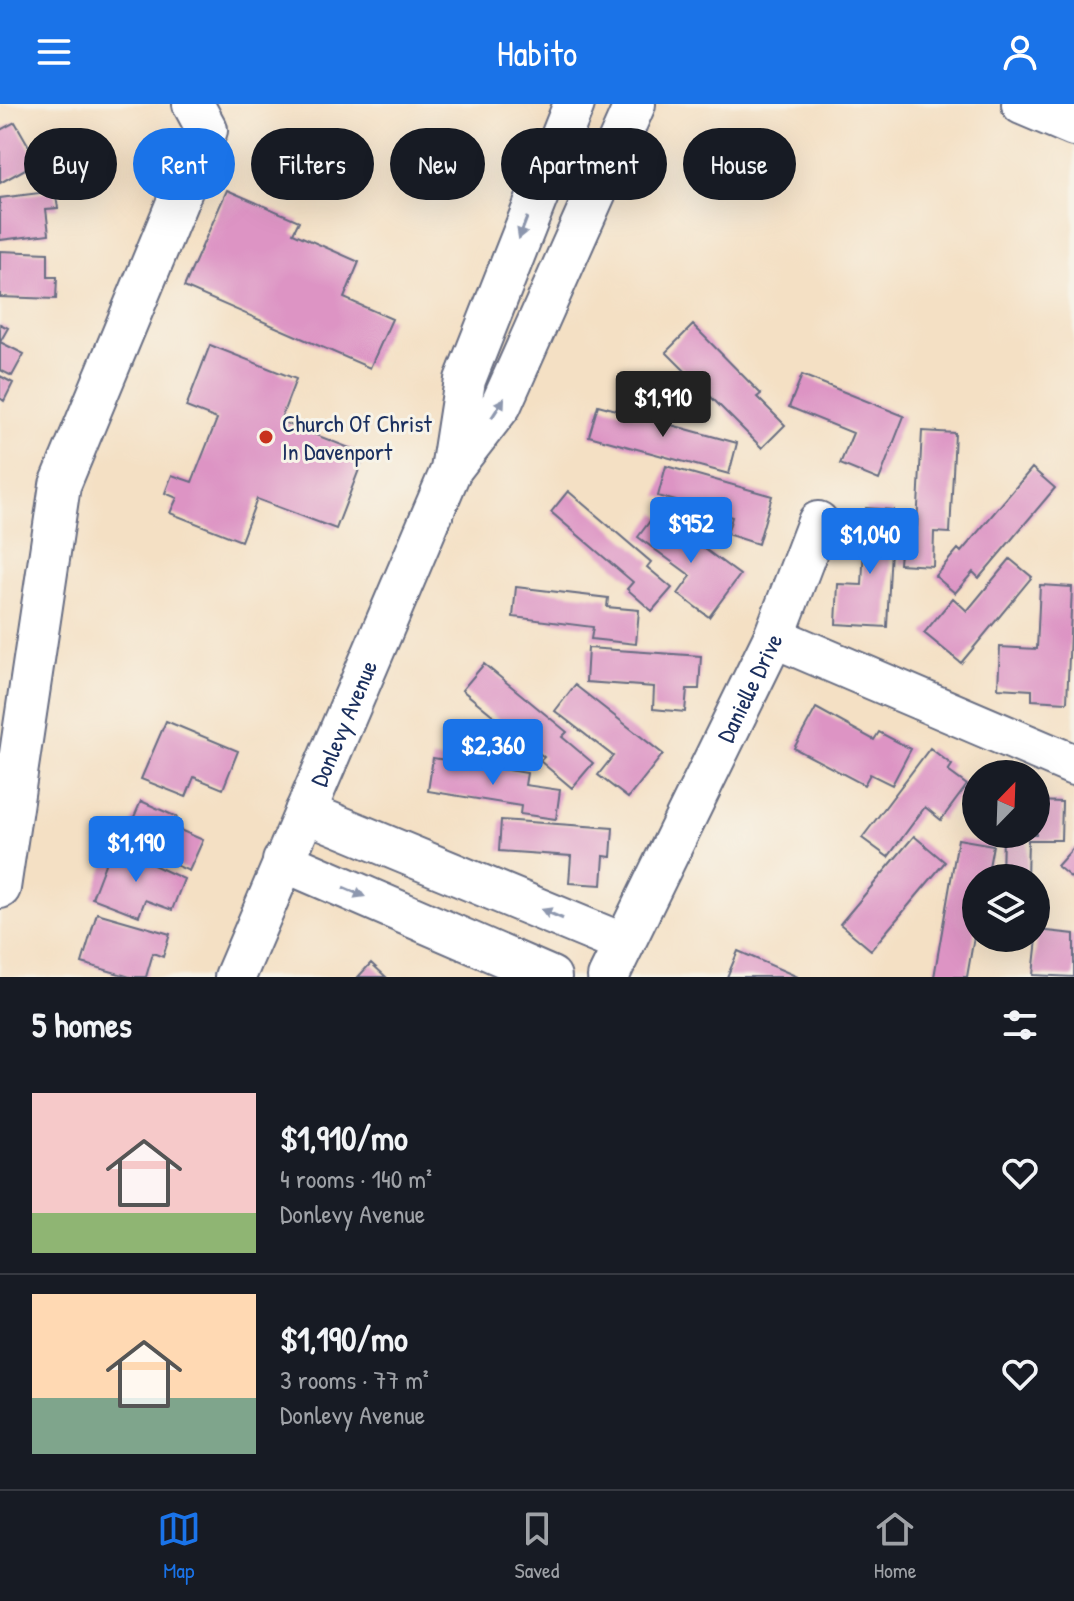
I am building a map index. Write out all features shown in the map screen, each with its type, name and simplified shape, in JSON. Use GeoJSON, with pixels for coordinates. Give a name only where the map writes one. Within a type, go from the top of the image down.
{"type":"FeatureCollection","features":[{"type":"Feature","properties":{"kind":"street"},"geometry":{"type":"LineString","coordinates":[[0,888],[60,485],[207,130],[193,104]]}},
{"type":"Feature","properties":{"kind":"street"},"geometry":{"type":"LineString","coordinates":[[1022,104],[1074,126]]}},
{"type":"Feature","properties":{"kind":"street"},"geometry":{"type":"LineString","coordinates":[[566,107],[629,119]]}},
{"type":"Feature","properties":{"kind":"street","name":"Donlevy Avenue"},"geometry":{"type":"LineString","coordinates":[[235,977],[451,470],[465,380],[566,107]]}},
{"type":"Feature","properties":{"kind":"street","name":"Donlevy Avenue"},"geometry":{"type":"LineString","coordinates":[[451,470],[501,405],[629,119]]}},
{"type":"Feature","properties":{"kind":"street"},"geometry":{"type":"LineString","coordinates":[[774,637],[818,522]]}},
{"type":"Feature","properties":{"kind":"street","name":"Danielle Drive"},"geometry":{"type":"LineString","coordinates":[[305,812],[616,960],[774,637],[1074,765]]}},
{"type":"Feature","properties":{"kind":"street"},"geometry":{"type":"LineString","coordinates":[[283,861],[551,977]]}},
{"type":"Feature","properties":{"kind":"building"},"geometry":{"type":"Polygon","coordinates":[[[15,122],[24,138],[24,170],[0,183],[0,130],[15,122]]]}},
{"type":"Feature","properties":{"kind":"building"},"geometry":{"type":"Polygon","coordinates":[[[235,193],[299,221],[293,233],[359,262],[344,298],[392,319],[370,368],[184,287],[223,200],[235,200],[235,193]]]}},
{"type":"Feature","properties":{"kind":"building"},"geometry":{"type":"Polygon","coordinates":[[[24,195],[24,200],[57,200],[58,208],[46,209],[49,234],[0,240],[0,198],[24,195]]]}},
{"type":"Feature","properties":{"kind":"building"},"geometry":{"type":"Polygon","coordinates":[[[0,251],[48,253],[48,277],[57,277],[56,299],[0,297],[0,251]]]}},
{"type":"Feature","properties":{"kind":"building"},"geometry":{"type":"Polygon","coordinates":[[[0,324],[8,328],[0,342],[0,324]]]}},
{"type":"Feature","properties":{"kind":"building"},"geometry":{"type":"Polygon","coordinates":[[[693,325],[761,394],[757,397],[785,425],[762,448],[666,352],[693,325]]]}},
{"type":"Feature","properties":{"kind":"building"},"geometry":{"type":"Polygon","coordinates":[[[0,342],[24,354],[12,376],[0,370],[0,342]]]}},
{"type":"Feature","properties":{"kind":"building","name":"Church Of Christ In Davenport"},"geometry":{"type":"Polygon","coordinates":[[[210,345],[296,379],[280,421],[365,454],[336,529],[257,499],[241,541],[170,513],[177,498],[165,493],[172,475],[192,482],[217,419],[186,407],[210,345]]]}},
{"type":"Feature","properties":{"kind":"building"},"geometry":{"type":"Polygon","coordinates":[[[802,375],[904,416],[879,480],[840,464],[853,433],[789,407],[802,375]]]}},
{"type":"Feature","properties":{"kind":"building"},"geometry":{"type":"Polygon","coordinates":[[[0,376],[13,383],[4,401],[0,398],[0,376]]]}},
{"type":"Feature","properties":{"kind":"building"},"geometry":{"type":"Polygon","coordinates":[[[598,405],[737,443],[729,474],[589,436],[598,405]]]}},
{"type":"Feature","properties":{"kind":"building"},"geometry":{"type":"Polygon","coordinates":[[[922,431],[955,433],[950,533],[934,532],[933,566],[899,564],[902,525],[917,526],[922,431]]]}},
{"type":"Feature","properties":{"kind":"building"},"geometry":{"type":"Polygon","coordinates":[[[666,466],[772,496],[758,544],[727,534],[732,517],[658,496],[666,466]]]}},
{"type":"Feature","properties":{"kind":"building"},"geometry":{"type":"Polygon","coordinates":[[[1032,468],[1055,488],[979,578],[973,572],[955,593],[935,576],[958,549],[961,552],[1032,468]]]}},
{"type":"Feature","properties":{"kind":"building"},"geometry":{"type":"Polygon","coordinates":[[[568,491],[651,562],[647,567],[672,588],[652,611],[627,589],[633,582],[551,512],[568,491]]]}},
{"type":"Feature","properties":{"kind":"building"},"geometry":{"type":"Polygon","coordinates":[[[866,508],[893,510],[887,627],[836,624],[838,584],[862,585],[866,508]]]}},
{"type":"Feature","properties":{"kind":"building"},"geometry":{"type":"Polygon","coordinates":[[[656,513],[740,575],[709,617],[678,594],[691,576],[638,537],[656,513]]]}},
{"type":"Feature","properties":{"kind":"building"},"geometry":{"type":"Polygon","coordinates":[[[1010,559],[1032,577],[961,663],[924,633],[953,598],[967,611],[1010,559]]]}},
{"type":"Feature","properties":{"kind":"building"},"geometry":{"type":"Polygon","coordinates":[[[1040,585],[1072,587],[1067,702],[1032,700],[1032,690],[998,688],[1000,647],[1037,649],[1040,585]]]}},
{"type":"Feature","properties":{"kind":"building"},"geometry":{"type":"Polygon","coordinates":[[[516,587],[608,598],[607,607],[639,610],[636,644],[591,639],[593,627],[513,617],[516,587]]]}},
{"type":"Feature","properties":{"kind":"building"},"geometry":{"type":"Polygon","coordinates":[[[588,648],[701,656],[699,689],[687,689],[685,712],[653,709],[654,687],[586,682],[588,648]]]}},
{"type":"Feature","properties":{"kind":"building"},"geometry":{"type":"Polygon","coordinates":[[[484,664],[567,732],[562,737],[593,763],[572,788],[540,761],[544,757],[462,690],[484,664]]]}},
{"type":"Feature","properties":{"kind":"building"},"geometry":{"type":"Polygon","coordinates":[[[575,685],[663,754],[628,798],[598,775],[613,756],[555,711],[575,685]]]}},
{"type":"Feature","properties":{"kind":"building"},"geometry":{"type":"Polygon","coordinates":[[[816,708],[874,740],[879,732],[911,749],[892,785],[870,774],[864,785],[794,748],[816,708]]]}},
{"type":"Feature","properties":{"kind":"building"},"geometry":{"type":"Polygon","coordinates":[[[166,721],[238,751],[223,789],[194,777],[186,797],[141,779],[166,721]]]}},
{"type":"Feature","properties":{"kind":"building"},"geometry":{"type":"Polygon","coordinates":[[[930,748],[952,765],[948,771],[962,781],[962,792],[941,820],[925,807],[888,857],[862,838],[930,748]]]}},
{"type":"Feature","properties":{"kind":"building"},"geometry":{"type":"Polygon","coordinates":[[[433,758],[527,773],[525,785],[560,790],[556,819],[520,814],[521,806],[428,791],[433,758]]]}},
{"type":"Feature","properties":{"kind":"building"},"geometry":{"type":"Polygon","coordinates":[[[141,801],[177,817],[173,827],[203,840],[189,871],[123,842],[141,801]]]}},
{"type":"Feature","properties":{"kind":"building"},"geometry":{"type":"Polygon","coordinates":[[[1050,802],[1062,802],[1061,840],[1050,840],[1050,802]]]}},
{"type":"Feature","properties":{"kind":"building"},"geometry":{"type":"Polygon","coordinates":[[[501,820],[613,828],[611,857],[604,856],[602,885],[569,883],[571,856],[499,851],[501,820]]]}},
{"type":"Feature","properties":{"kind":"building"},"geometry":{"type":"Polygon","coordinates":[[[914,836],[945,862],[871,950],[840,924],[914,836]]]}},
{"type":"Feature","properties":{"kind":"building"},"geometry":{"type":"Polygon","coordinates":[[[958,839],[962,840],[962,848],[992,848],[990,864],[962,864],[962,952],[971,952],[967,977],[934,977],[958,839]]]}},
{"type":"Feature","properties":{"kind":"building"},"geometry":{"type":"Polygon","coordinates":[[[112,846],[184,879],[172,910],[145,900],[139,916],[92,898],[112,846]]]}},
{"type":"Feature","properties":{"kind":"building"},"geometry":{"type":"Polygon","coordinates":[[[1074,847],[1074,880],[1057,866],[1074,847]]]}},
{"type":"Feature","properties":{"kind":"building"},"geometry":{"type":"Polygon","coordinates":[[[1003,848],[1028,848],[1027,864],[1002,864],[1003,848]]]}},
{"type":"Feature","properties":{"kind":"building"},"geometry":{"type":"Polygon","coordinates":[[[97,913],[170,934],[163,957],[153,953],[146,977],[130,977],[82,963],[97,913]]]}},
{"type":"Feature","properties":{"kind":"building"},"geometry":{"type":"Polygon","coordinates":[[[1050,931],[1074,934],[1074,977],[1033,975],[1036,952],[1050,952],[1050,931]]]}},
{"type":"Feature","properties":{"kind":"building"},"geometry":{"type":"Polygon","coordinates":[[[738,951],[798,977],[727,977],[738,951]]]}},
{"type":"Feature","properties":{"kind":"building"},"geometry":{"type":"Polygon","coordinates":[[[371,963],[386,977],[358,977],[371,963]]]}},
{"type":"Feature","properties":{"kind":"place","name":"Church Of Christ In Davenport"},"geometry":{"type":"Point","coordinates":[266,437]}}]}
